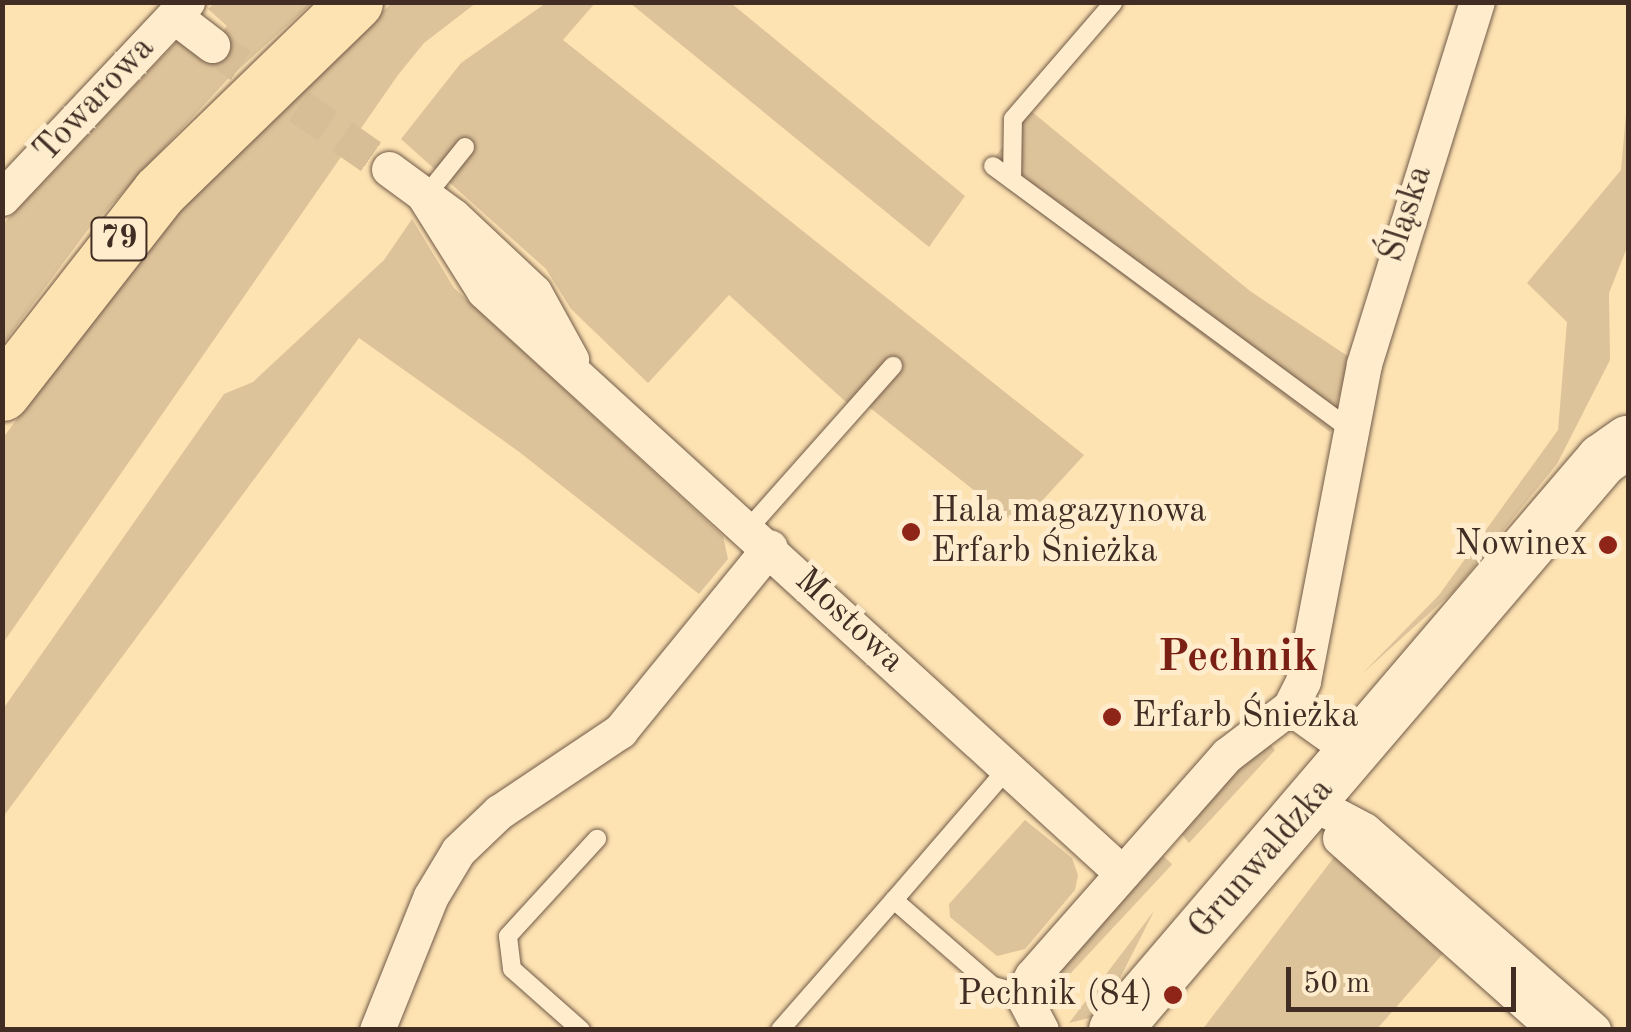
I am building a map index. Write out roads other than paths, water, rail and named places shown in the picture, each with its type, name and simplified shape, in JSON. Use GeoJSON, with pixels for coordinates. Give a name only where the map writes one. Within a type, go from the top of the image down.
{"type":"FeatureCollection","features":[{"type":"Feature","properties":{"kind":"main road","name":"79"},"geometry":{"type":"LineString","coordinates":[[2,392],[160,192],[354,2]]}},
{"type":"Feature","properties":{"kind":"street","name":"Śląska"},"geometry":{"type":"LineString","coordinates":[[1297,694],[1384,285],[1478,2]]}},
{"type":"Feature","properties":{"kind":"street"},"geometry":{"type":"LineString","coordinates":[[180,9],[212,44]]}},
{"type":"Feature","properties":{"kind":"street","name":"Towarowa"},"geometry":{"type":"LineString","coordinates":[[2,198],[180,9]]}},
{"type":"Feature","properties":{"kind":"street","name":"Mostowa"},"geometry":{"type":"LineString","coordinates":[[389,169],[534,292],[576,369],[1122,873]]}},
{"type":"Feature","properties":{"kind":"street","name":"Grunwaldzka"},"geometry":{"type":"LineString","coordinates":[[1116,1030],[1615,451],[1628,404]]}},
{"type":"Feature","properties":{"kind":"street"},"geometry":{"type":"LineString","coordinates":[[377,1030],[431,896],[458,851],[499,812],[620,731],[759,538]]}},
{"type":"Feature","properties":{"kind":"street"},"geometry":{"type":"LineString","coordinates":[[1041,1030],[1022,994],[1227,755],[1297,694],[1354,752]]}},
{"type":"Feature","properties":{"kind":"street"},"geometry":{"type":"LineString","coordinates":[[1311,802],[1364,830],[1545,1008],[1593,1030]]}},
{"type":"Feature","properties":{"kind":"lane"},"geometry":{"type":"LineString","coordinates":[[1012,180],[1013,120],[1113,3]]}},
{"type":"Feature","properties":{"kind":"lane"},"geometry":{"type":"LineString","coordinates":[[426,197],[465,147]]}},
{"type":"Feature","properties":{"kind":"lane"},"geometry":{"type":"LineString","coordinates":[[993,166],[1351,430]]}},
{"type":"Feature","properties":{"kind":"lane"},"geometry":{"type":"LineString","coordinates":[[759,538],[893,366]]}},
{"type":"Feature","properties":{"kind":"lane"},"geometry":{"type":"LineString","coordinates":[[780,1030],[1008,768]]}},
{"type":"Feature","properties":{"kind":"lane"},"geometry":{"type":"LineString","coordinates":[[581,1030],[512,969],[508,936],[597,839]]}},
{"type":"Feature","properties":{"kind":"lane"},"geometry":{"type":"LineString","coordinates":[[894,900],[993,986],[1022,994]]}},
{"type":"Feature","properties":{"kind":"tunnel"},"geometry":{"type":"LineString","coordinates":[[212,45],[389,169]]}},
{"type":"Feature","properties":{"kind":"place","name":"Hala magazynowa Erfarb Śnieżka"},"geometry":{"type":"Point","coordinates":[911,532]}},
{"type":"Feature","properties":{"kind":"place","name":"Nowinex"},"geometry":{"type":"Point","coordinates":[1608,545]}},
{"type":"Feature","properties":{"kind":"place","name":"Erfarb Śnieżka"},"geometry":{"type":"Point","coordinates":[1112,717]}},
{"type":"Feature","properties":{"kind":"place","name":"Pechnik (84)"},"geometry":{"type":"Point","coordinates":[1173,995]}},
{"type":"Feature","properties":{"kind":"district","name":"Pechnik"},"geometry":{"type":"Point","coordinates":[1238,659]}}]}
